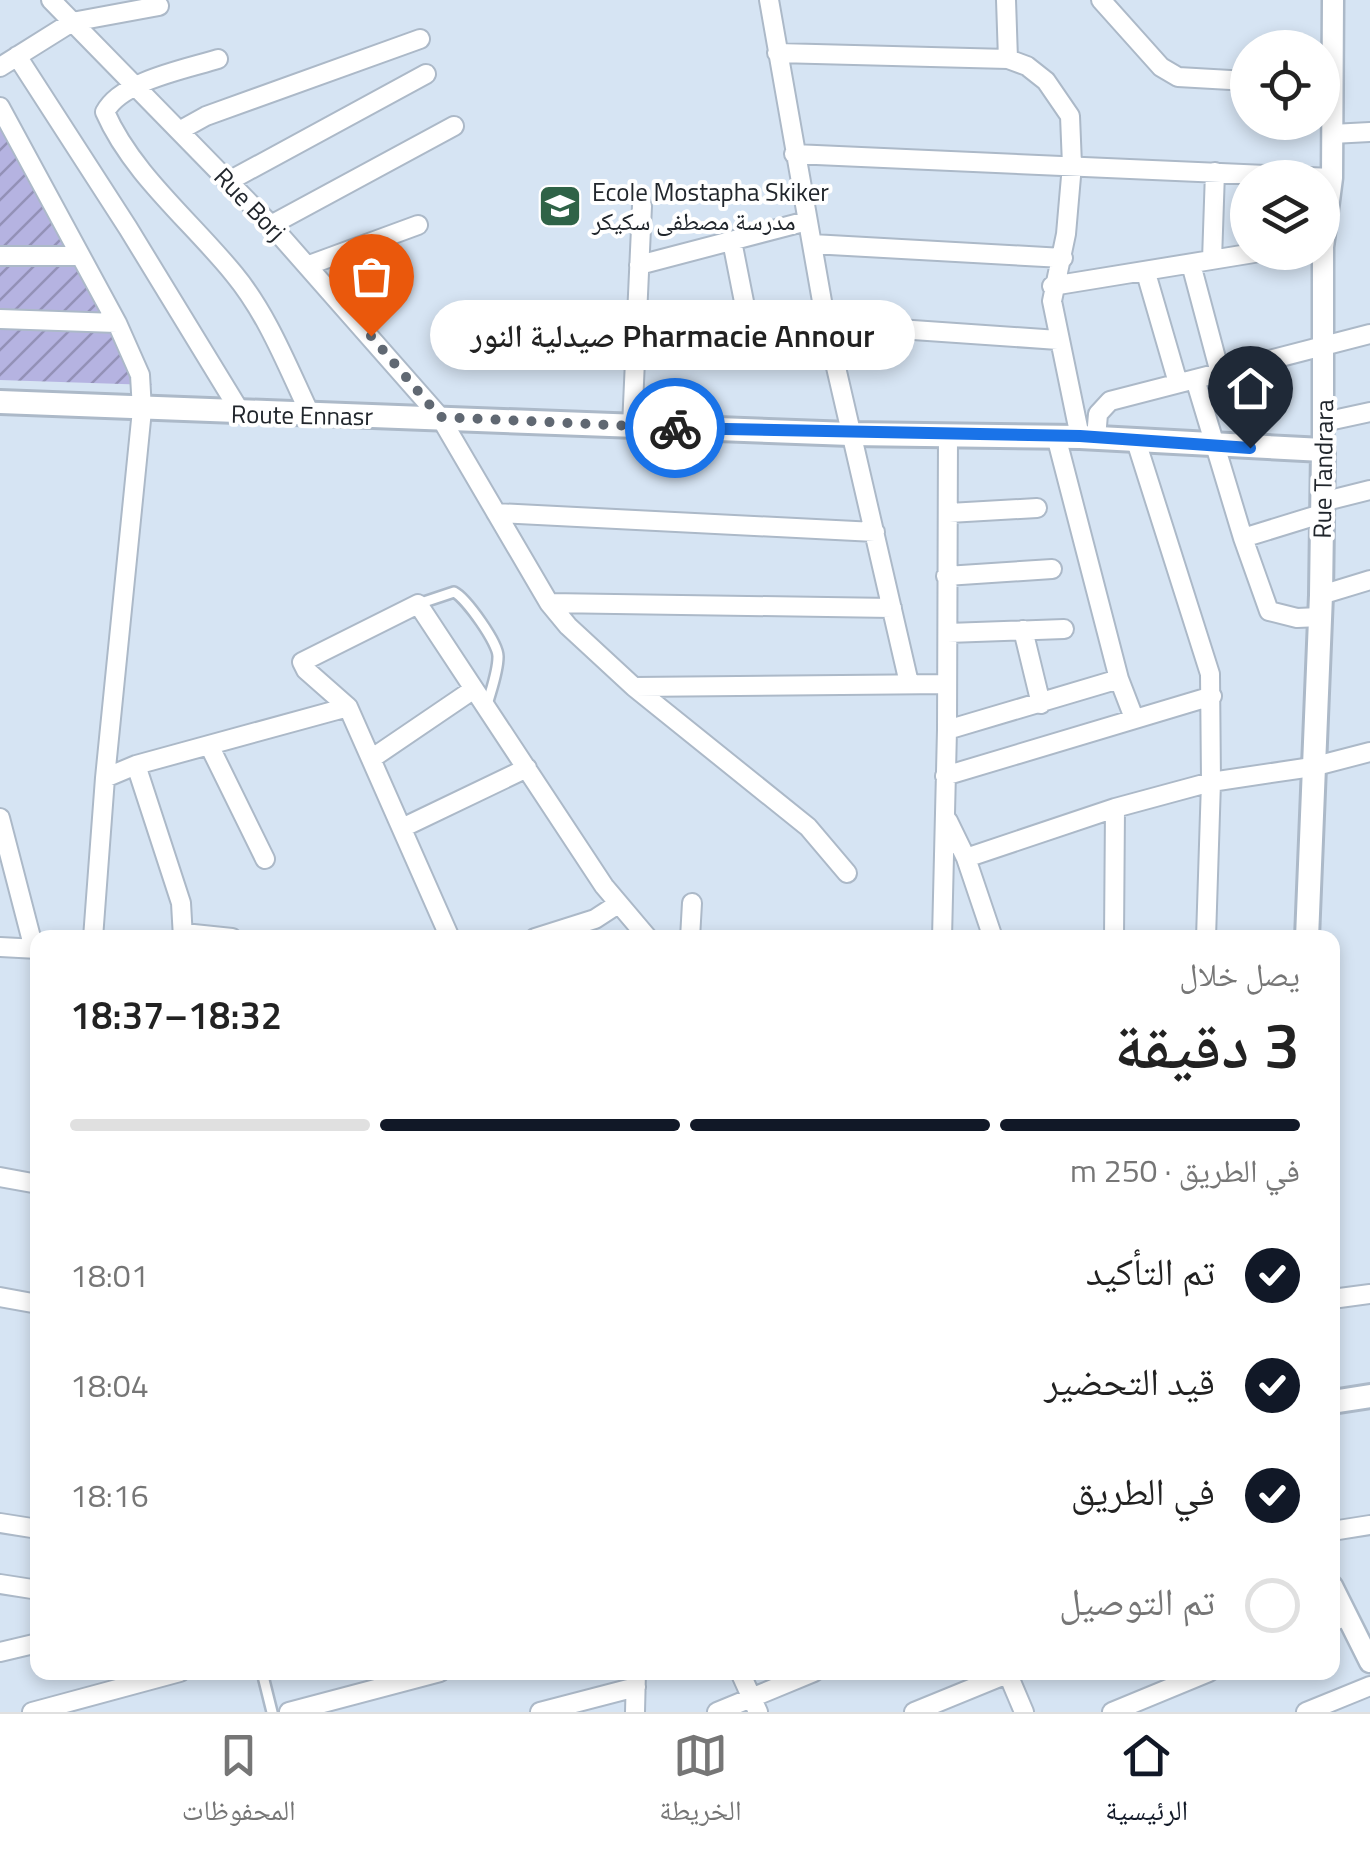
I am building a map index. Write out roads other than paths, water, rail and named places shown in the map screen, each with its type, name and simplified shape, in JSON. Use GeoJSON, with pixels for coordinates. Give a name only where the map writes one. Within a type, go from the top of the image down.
{"type":"FeatureCollection","features":[{"type":"Feature","properties":{"kind":"main road","name":"Route Ennasr"},"geometry":{"type":"LineString","coordinates":[[0,402],[632,427],[1088,437],[1322,450]]}},
{"type":"Feature","properties":{"kind":"main road","name":"Rue Tandrara"},"geometry":{"type":"LineString","coordinates":[[1307,930],[1321,606],[1322,450]]}},
{"type":"Feature","properties":{"kind":"main road"},"geometry":{"type":"LineString","coordinates":[[1340,1401],[1370,1396]]}},
{"type":"Feature","properties":{"kind":"street","name":"Rue Borj"},"geometry":{"type":"LineString","coordinates":[[50,0],[229,180],[440,417],[549,603],[568,626],[634,688],[808,827],[848,873]]}},
{"type":"Feature","properties":{"kind":"street"},"geometry":{"type":"LineString","coordinates":[[769,0],[827,330],[910,683]]}},
{"type":"Feature","properties":{"kind":"street"},"geometry":{"type":"LineString","coordinates":[[1006,0],[1008,58]]}},
{"type":"Feature","properties":{"kind":"street"},"geometry":{"type":"LineString","coordinates":[[1101,0],[1161,67],[1178,77],[1230,81]]}},
{"type":"Feature","properties":{"kind":"street","name":"Rue Tandrara"},"geometry":{"type":"LineString","coordinates":[[1331,30],[1333,0]]}},
{"type":"Feature","properties":{"kind":"street"},"geometry":{"type":"LineString","coordinates":[[0,67],[72,22],[159,6]]}},
{"type":"Feature","properties":{"kind":"street"},"geometry":{"type":"LineString","coordinates":[[179,131],[206,116],[420,39]]}},
{"type":"Feature","properties":{"kind":"street"},"geometry":{"type":"LineString","coordinates":[[777,53],[1008,58],[1046,80],[1070,116],[1072,164],[1063,258],[1052,286],[1058,340],[1088,437]]}},
{"type":"Feature","properties":{"kind":"street"},"geometry":{"type":"LineString","coordinates":[[17,56],[242,413]]}},
{"type":"Feature","properties":{"kind":"street"},"geometry":{"type":"LineString","coordinates":[[218,59],[134,86],[109,104],[105,112],[154,184],[238,278],[311,416]]}},
{"type":"Feature","properties":{"kind":"street"},"geometry":{"type":"LineString","coordinates":[[229,180],[426,74]]}},
{"type":"Feature","properties":{"kind":"street"},"geometry":{"type":"LineString","coordinates":[[0,107],[140,376],[142,410],[94,930]]}},
{"type":"Feature","properties":{"kind":"street"},"geometry":{"type":"LineString","coordinates":[[271,225],[454,126]]}},
{"type":"Feature","properties":{"kind":"street"},"geometry":{"type":"LineString","coordinates":[[1340,134],[1370,132]]}},
{"type":"Feature","properties":{"kind":"street"},"geometry":{"type":"LineString","coordinates":[[794,154],[1230,173]]}},
{"type":"Feature","properties":{"kind":"street"},"geometry":{"type":"LineString","coordinates":[[1212,260],[1215,172]]}},
{"type":"Feature","properties":{"kind":"street"},"geometry":{"type":"LineString","coordinates":[[632,427],[642,206]]}},
{"type":"Feature","properties":{"kind":"street"},"geometry":{"type":"LineString","coordinates":[[638,265],[808,221]]}},
{"type":"Feature","properties":{"kind":"street"},"geometry":{"type":"LineString","coordinates":[[308,266],[418,224]]}},
{"type":"Feature","properties":{"kind":"street"},"geometry":{"type":"LineString","coordinates":[[732,241],[750,332]]}},
{"type":"Feature","properties":{"kind":"street"},"geometry":{"type":"LineString","coordinates":[[812,244],[1063,258]]}},
{"type":"Feature","properties":{"kind":"street"},"geometry":{"type":"LineString","coordinates":[[0,255],[80,256]]}},
{"type":"Feature","properties":{"kind":"street"},"geometry":{"type":"LineString","coordinates":[[1052,286],[1230,257]]}},
{"type":"Feature","properties":{"kind":"street"},"geometry":{"type":"LineString","coordinates":[[1192,264],[1220,373]]}},
{"type":"Feature","properties":{"kind":"street","name":"Rue Tandrara"},"geometry":{"type":"LineString","coordinates":[[1322,450],[1323,270]]}},
{"type":"Feature","properties":{"kind":"street"},"geometry":{"type":"LineString","coordinates":[[1146,273],[1214,446],[1270,611],[1297,618],[1370,580]]}},
{"type":"Feature","properties":{"kind":"street"},"geometry":{"type":"LineString","coordinates":[[0,319],[116,324]]}},
{"type":"Feature","properties":{"kind":"street"},"geometry":{"type":"LineString","coordinates":[[636,328],[827,330],[1058,340]]}},
{"type":"Feature","properties":{"kind":"street"},"geometry":{"type":"LineString","coordinates":[[1088,437],[1106,403],[1370,334]]}},
{"type":"Feature","properties":{"kind":"street"},"geometry":{"type":"LineString","coordinates":[[1324,422],[1370,412]]}},
{"type":"Feature","properties":{"kind":"street"},"geometry":{"type":"LineString","coordinates":[[942,930],[948,435]]}},
{"type":"Feature","properties":{"kind":"street"},"geometry":{"type":"LineString","coordinates":[[1056,436],[1119,679],[1134,718]]}},
{"type":"Feature","properties":{"kind":"street"},"geometry":{"type":"LineString","coordinates":[[1136,441],[1210,674],[1206,930]]}},
{"type":"Feature","properties":{"kind":"street"},"geometry":{"type":"LineString","coordinates":[[1243,538],[1370,490]]}},
{"type":"Feature","properties":{"kind":"street"},"geometry":{"type":"LineString","coordinates":[[948,513],[1036,508]]}},
{"type":"Feature","properties":{"kind":"street"},"geometry":{"type":"LineString","coordinates":[[496,514],[874,532]]}},
{"type":"Feature","properties":{"kind":"street"},"geometry":{"type":"LineString","coordinates":[[946,576],[1052,569]]}},
{"type":"Feature","properties":{"kind":"street"},"geometry":{"type":"LineString","coordinates":[[549,603],[892,608]]}},
{"type":"Feature","properties":{"kind":"street"},"geometry":{"type":"LineString","coordinates":[[447,930],[348,706],[306,670],[304,659],[418,604],[618,904],[641,930]]}},
{"type":"Feature","properties":{"kind":"street"},"geometry":{"type":"LineString","coordinates":[[948,633],[1064,629]]}},
{"type":"Feature","properties":{"kind":"street"},"geometry":{"type":"LineString","coordinates":[[1022,630],[1041,704]]}},
{"type":"Feature","properties":{"kind":"street"},"geometry":{"type":"LineString","coordinates":[[947,730],[1119,679]]}},
{"type":"Feature","properties":{"kind":"street"},"geometry":{"type":"LineString","coordinates":[[634,688],[947,684]]}},
{"type":"Feature","properties":{"kind":"street"},"geometry":{"type":"LineString","coordinates":[[372,759],[474,689]]}},
{"type":"Feature","properties":{"kind":"street"},"geometry":{"type":"LineString","coordinates":[[945,776],[1212,696]]}},
{"type":"Feature","properties":{"kind":"street"},"geometry":{"type":"LineString","coordinates":[[105,778],[136,765],[348,706]]}},
{"type":"Feature","properties":{"kind":"street"},"geometry":{"type":"LineString","coordinates":[[210,745],[265,859]]}},
{"type":"Feature","properties":{"kind":"street"},"geometry":{"type":"LineString","coordinates":[[966,858],[1115,808],[1211,782],[1312,768],[1370,752]]}},
{"type":"Feature","properties":{"kind":"street"},"geometry":{"type":"LineString","coordinates":[[136,765],[181,903],[183,930]]}},
{"type":"Feature","properties":{"kind":"street"},"geometry":{"type":"LineString","coordinates":[[402,828],[527,768]]}},
{"type":"Feature","properties":{"kind":"street"},"geometry":{"type":"LineString","coordinates":[[1114,930],[1115,808]]}},
{"type":"Feature","properties":{"kind":"street"},"geometry":{"type":"LineString","coordinates":[[946,816],[966,858],[990,930]]}},
{"type":"Feature","properties":{"kind":"street"},"geometry":{"type":"LineString","coordinates":[[1,826],[31,930]]}},
{"type":"Feature","properties":{"kind":"street"},"geometry":{"type":"LineString","coordinates":[[690,930],[692,903]]}},
{"type":"Feature","properties":{"kind":"street"},"geometry":{"type":"LineString","coordinates":[[561,930],[595,919],[618,904]]}},
{"type":"Feature","properties":{"kind":"street"},"geometry":{"type":"LineString","coordinates":[[0,947],[30,949]]}},
{"type":"Feature","properties":{"kind":"street"},"geometry":{"type":"LineString","coordinates":[[0,1177],[30,1183]]}},
{"type":"Feature","properties":{"kind":"street"},"geometry":{"type":"LineString","coordinates":[[1340,1298],[1370,1294]]}},
{"type":"Feature","properties":{"kind":"street"},"geometry":{"type":"LineString","coordinates":[[0,1297],[30,1303]]}},
{"type":"Feature","properties":{"kind":"street"},"geometry":{"type":"LineString","coordinates":[[0,1523],[30,1528]]}},
{"type":"Feature","properties":{"kind":"street"},"geometry":{"type":"LineString","coordinates":[[1340,1530],[1370,1526]]}},
{"type":"Feature","properties":{"kind":"street"},"geometry":{"type":"LineString","coordinates":[[0,1584],[30,1589]]}},
{"type":"Feature","properties":{"kind":"street"},"geometry":{"type":"LineString","coordinates":[[1340,1619],[1370,1662]]}},
{"type":"Feature","properties":{"kind":"street"},"geometry":{"type":"LineString","coordinates":[[0,1652],[30,1644]]}},
{"type":"Feature","properties":{"kind":"street"},"geometry":{"type":"LineString","coordinates":[[32,1712],[103,1703],[160,1680]]}},
{"type":"Feature","properties":{"kind":"street"},"geometry":{"type":"LineString","coordinates":[[289,1712],[410,1680]]}},
{"type":"Feature","properties":{"kind":"street"},"geometry":{"type":"LineString","coordinates":[[540,1712],[636,1680],[635,1712]]}},
{"type":"Feature","properties":{"kind":"street"},"geometry":{"type":"LineString","coordinates":[[743,1680],[754,1705]]}},
{"type":"Feature","properties":{"kind":"street"},"geometry":{"type":"LineString","coordinates":[[716,1712],[754,1705],[799,1680]]}},
{"type":"Feature","properties":{"kind":"street"},"geometry":{"type":"LineString","coordinates":[[914,1712],[992,1680]]}},
{"type":"Feature","properties":{"kind":"street"},"geometry":{"type":"LineString","coordinates":[[1012,1680],[1024,1712]]}},
{"type":"Feature","properties":{"kind":"street"},"geometry":{"type":"LineString","coordinates":[[1112,1712],[1190,1680]]}},
{"type":"Feature","properties":{"kind":"street"},"geometry":{"type":"LineString","coordinates":[[1306,1712],[1370,1686]]}},
{"type":"Feature","properties":{"kind":"lane"},"geometry":{"type":"LineString","coordinates":[[418,604],[454,592],[461,595],[488,634],[498,658],[487,707]]}},
{"type":"Feature","properties":{"kind":"lane"},"geometry":{"type":"LineString","coordinates":[[264,1680],[272,1712]]}},
{"type":"Feature","properties":{"kind":"place","name":"Ecole Mostapha Skiker مدرسة مصطفى سكيكر"},"geometry":{"type":"Point","coordinates":[560,206]}},
{"type":"Feature","properties":{"kind":"place","name":"Pharmacie Annour صيدلية النور"},"geometry":{"type":"Point","coordinates":[371,336]}}]}
